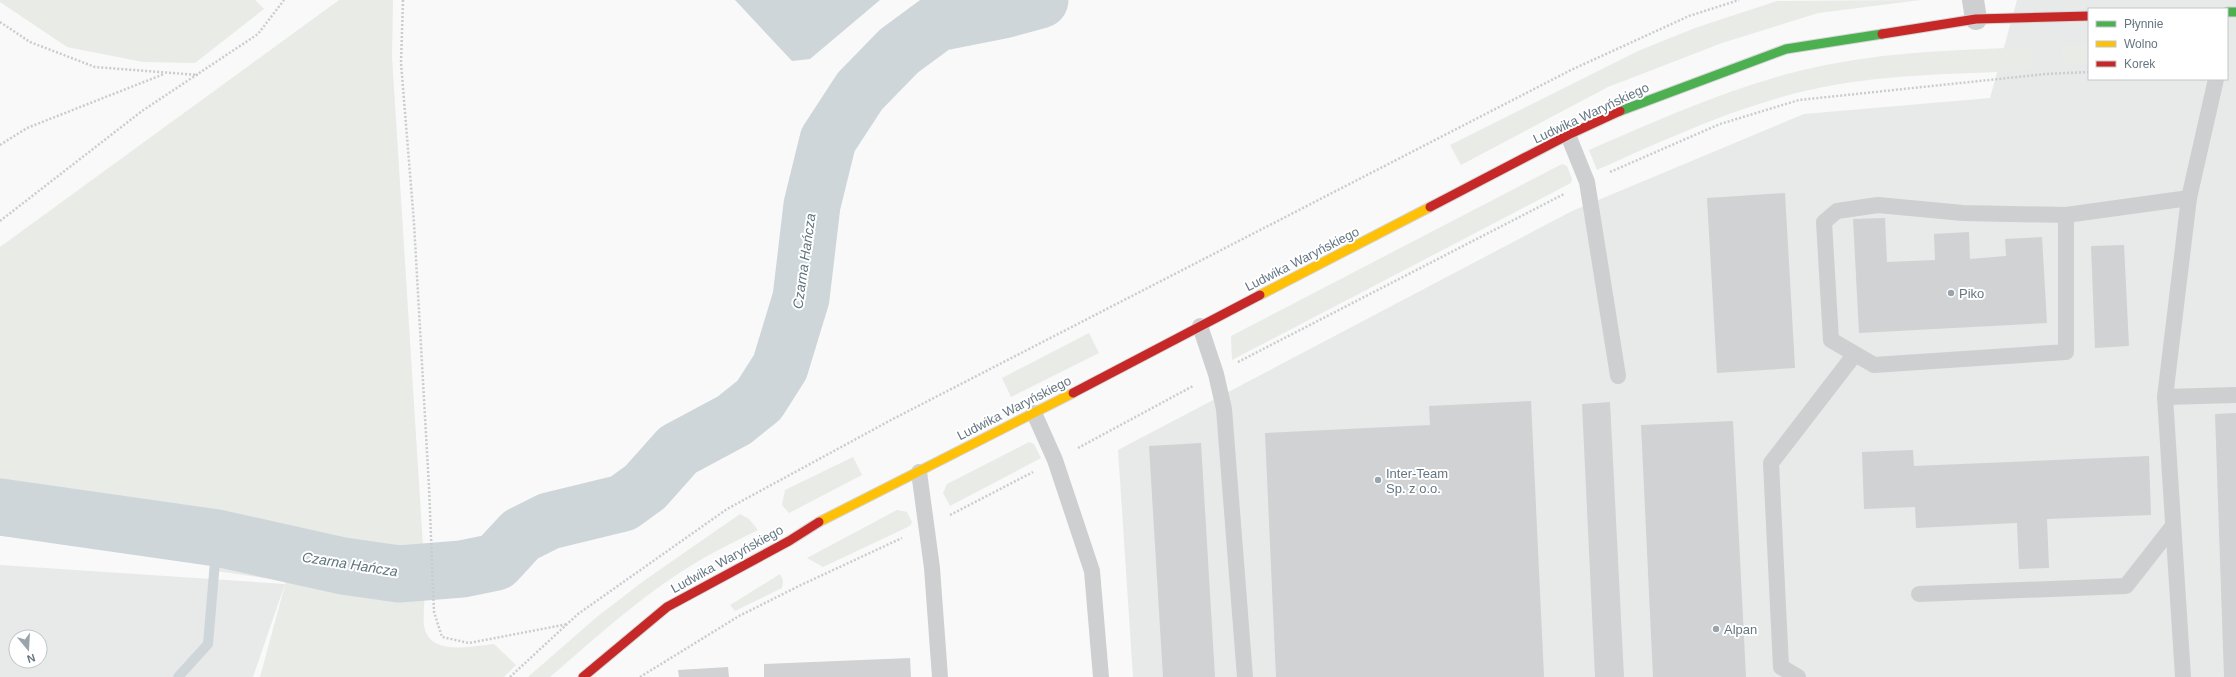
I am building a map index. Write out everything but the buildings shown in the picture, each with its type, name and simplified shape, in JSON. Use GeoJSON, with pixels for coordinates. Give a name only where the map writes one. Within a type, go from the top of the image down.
{"type":"FeatureCollection","features":[{"type":"Feature","properties":{"kind":"street","name":"Ludwika Waryńskiego"},"geometry":{"type":"LineString","coordinates":[[583,677],[667,607],[789,540],[823,519],[1034,413],[1568,136],[1630,107],[1786,48],[1974,10],[2088,16]]}},
{"type":"Feature","properties":{"kind":"lane"},"geometry":{"type":"LineString","coordinates":[[2183,677],[2165,397],[2189,198],[2216,80]]}},
{"type":"Feature","properties":{"kind":"lane"},"geometry":{"type":"LineString","coordinates":[[1568,136],[1587,182],[1618,376]]}},
{"type":"Feature","properties":{"kind":"lane"},"geometry":{"type":"LineString","coordinates":[[2066,215],[2066,352],[1874,365],[1831,340],[1824,222],[1837,211],[1878,205],[1963,213],[2066,215],[2189,198]]}},
{"type":"Feature","properties":{"kind":"lane"},"geometry":{"type":"LineString","coordinates":[[1200,326],[1216,374],[1224,409],[1246,677]]}},
{"type":"Feature","properties":{"kind":"lane"},"geometry":{"type":"LineString","coordinates":[[1798,677],[1781,667],[1772,463],[1855,354]]}},
{"type":"Feature","properties":{"kind":"lane"},"geometry":{"type":"LineString","coordinates":[[2165,397],[2236,395]]}},
{"type":"Feature","properties":{"kind":"lane"},"geometry":{"type":"LineString","coordinates":[[1034,413],[1055,460],[1092,571],[1101,677]]}},
{"type":"Feature","properties":{"kind":"lane"},"geometry":{"type":"LineString","coordinates":[[919,472],[928,526],[940,677]]}},
{"type":"Feature","properties":{"kind":"lane"},"geometry":{"type":"LineString","coordinates":[[1920,594],[2126,586],[2173,526]]}},
{"type":"Feature","properties":{"kind":"path"},"geometry":{"type":"LineString","coordinates":[[0,221],[142,111],[258,34],[284,0]]}},
{"type":"Feature","properties":{"kind":"path"},"geometry":{"type":"LineString","coordinates":[[404,0],[401,63],[414,223],[434,612],[442,637],[469,643],[569,624]]}},
{"type":"Feature","properties":{"kind":"path"},"geometry":{"type":"LineString","coordinates":[[510,677],[569,624],[578,614],[727,509],[891,420],[1571,70],[1689,16],[1739,0]]}},
{"type":"Feature","properties":{"kind":"path"},"geometry":{"type":"LineString","coordinates":[[0,22],[30,42],[95,67],[198,75]]}},
{"type":"Feature","properties":{"kind":"path"},"geometry":{"type":"LineString","coordinates":[[640,677],[739,616],[801,585],[928,526],[1216,374],[1587,182],[1720,124],[1799,100],[2046,74],[2088,72]]}},
{"type":"Feature","properties":{"kind":"path"},"geometry":{"type":"LineString","coordinates":[[0,146],[27,128],[166,73]]}},
{"type":"Feature","properties":{"kind":"shaded area"},"geometry":{"type":"Polygon","coordinates":[[[0,0],[255,0],[264,9],[195,63],[143,62],[67,47],[0,2],[0,0]]]}},
{"type":"Feature","properties":{"kind":"shaded area"},"geometry":{"type":"Polygon","coordinates":[[[339,0],[393,0],[392,57],[424,562],[0,496],[0,247],[339,0]]]}},
{"type":"Feature","properties":{"kind":"shaded area"},"geometry":{"type":"Polygon","coordinates":[[[735,0],[880,0],[810,59],[792,61],[735,0]]]}},
{"type":"Feature","properties":{"kind":"shaded area"},"geometry":{"type":"Polygon","coordinates":[[[1921,0],[1818,13],[1722,43],[1608,87],[1461,165],[1450,145],[1638,51],[1695,28],[1777,1],[1921,0]]]}},
{"type":"Feature","properties":{"kind":"shaded area"},"geometry":{"type":"Polygon","coordinates":[[[2017,0],[2236,0],[2236,677],[1133,677],[1118,450],[1572,211],[1804,114],[1990,98],[2017,0]]]}},
{"type":"Feature","properties":{"kind":"shaded area"},"geometry":{"type":"Polygon","coordinates":[[[2088,45],[2088,63],[2066,64],[2062,58],[2062,46],[2088,45]]]}},
{"type":"Feature","properties":{"kind":"shaded area"},"geometry":{"type":"Polygon","coordinates":[[[2032,47],[2034,66],[2026,71],[1944,74],[1890,78],[1809,90],[1754,105],[1701,125],[1597,170],[1589,150],[1708,100],[1768,79],[1799,71],[1881,56],[1956,50],[2032,47]]]}},
{"type":"Feature","properties":{"kind":"shaded area"},"geometry":{"type":"Polygon","coordinates":[[[1562,164],[1567,166],[1572,179],[1571,183],[1232,360],[1231,336],[1562,164]]]}},
{"type":"Feature","properties":{"kind":"shaded area"},"geometry":{"type":"Polygon","coordinates":[[[1089,333],[1099,353],[1011,397],[1002,378],[1089,333]]]}},
{"type":"Feature","properties":{"kind":"shaded area"},"geometry":{"type":"Polygon","coordinates":[[[1029,442],[1034,444],[1041,458],[950,506],[943,493],[947,484],[1029,442]]]}},
{"type":"Feature","properties":{"kind":"shaded area"},"geometry":{"type":"Polygon","coordinates":[[[853,457],[862,475],[789,513],[782,505],[785,490],[853,457]]]}},
{"type":"Feature","properties":{"kind":"shaded area"},"geometry":{"type":"Polygon","coordinates":[[[897,510],[907,512],[912,522],[910,526],[823,567],[807,558],[897,510]]]}},
{"type":"Feature","properties":{"kind":"shaded area"},"geometry":{"type":"Polygon","coordinates":[[[740,514],[749,519],[758,530],[709,555],[646,596],[550,677],[528,677],[598,616],[645,580],[740,514]]]}},
{"type":"Feature","properties":{"kind":"shaded area"},"geometry":{"type":"Polygon","coordinates":[[[220,558],[242,558],[301,565],[336,579],[380,593],[425,586],[424,626],[428,636],[434,642],[443,646],[453,647],[494,644],[516,665],[504,677],[260,677],[286,581],[216,571],[220,558]]]}},
{"type":"Feature","properties":{"kind":"shaded area"},"geometry":{"type":"Polygon","coordinates":[[[0,565],[285,584],[253,677],[0,677],[0,565]]]}},
{"type":"Feature","properties":{"kind":"shaded area"},"geometry":{"type":"Polygon","coordinates":[[[780,574],[783,580],[782,588],[735,611],[730,605],[780,574]]]}},
{"type":"Feature","properties":{"kind":"waterway","name":"Czarna Hańcza"},"geometry":{"type":"LineString","coordinates":[[0,507],[217,538],[343,566],[399,574],[462,569],[496,562],[521,535],[549,521],[623,503],[645,487],[678,450],[734,420],[759,400],[780,367],[801,298],[812,205],[828,140],[860,91],[899,51],[937,23],[1003,10],[1040,0]]}},
{"type":"Feature","properties":{"kind":"waterway"},"geometry":{"type":"LineString","coordinates":[[178,677],[208,644],[217,538]]}},
{"type":"Feature","properties":{"kind":"traffic: fast"},"geometry":{"type":"LineString","coordinates":[[2228,12],[2236,12]]}},
{"type":"Feature","properties":{"kind":"traffic: fast"},"geometry":{"type":"LineString","coordinates":[[1620,111],[1786,49],[1882,34]]}},
{"type":"Feature","properties":{"kind":"traffic: slow"},"geometry":{"type":"LineString","coordinates":[[1260,295],[1430,207]]}},
{"type":"Feature","properties":{"kind":"traffic: slow"},"geometry":{"type":"LineString","coordinates":[[819,522],[1073,393]]}},
{"type":"Feature","properties":{"kind":"traffic: jam"},"geometry":{"type":"LineString","coordinates":[[1882,34],[1976,19],[2088,16]]}},
{"type":"Feature","properties":{"kind":"traffic: jam"},"geometry":{"type":"LineString","coordinates":[[1430,207],[1568,135],[1620,111]]}},
{"type":"Feature","properties":{"kind":"traffic: jam"},"geometry":{"type":"LineString","coordinates":[[1073,393],[1260,295]]}},
{"type":"Feature","properties":{"kind":"traffic: jam"},"geometry":{"type":"LineString","coordinates":[[583,677],[667,607],[789,541],[819,522]]}},
{"type":"Feature","properties":{"kind":"place","name":"Piko"},"geometry":{"type":"Point","coordinates":[1951,293]}},
{"type":"Feature","properties":{"kind":"place","name":"Inter-Team Sp. z o.o."},"geometry":{"type":"Point","coordinates":[1378,480]}},
{"type":"Feature","properties":{"kind":"place","name":"Alpan"},"geometry":{"type":"Point","coordinates":[1716,629]}}]}
